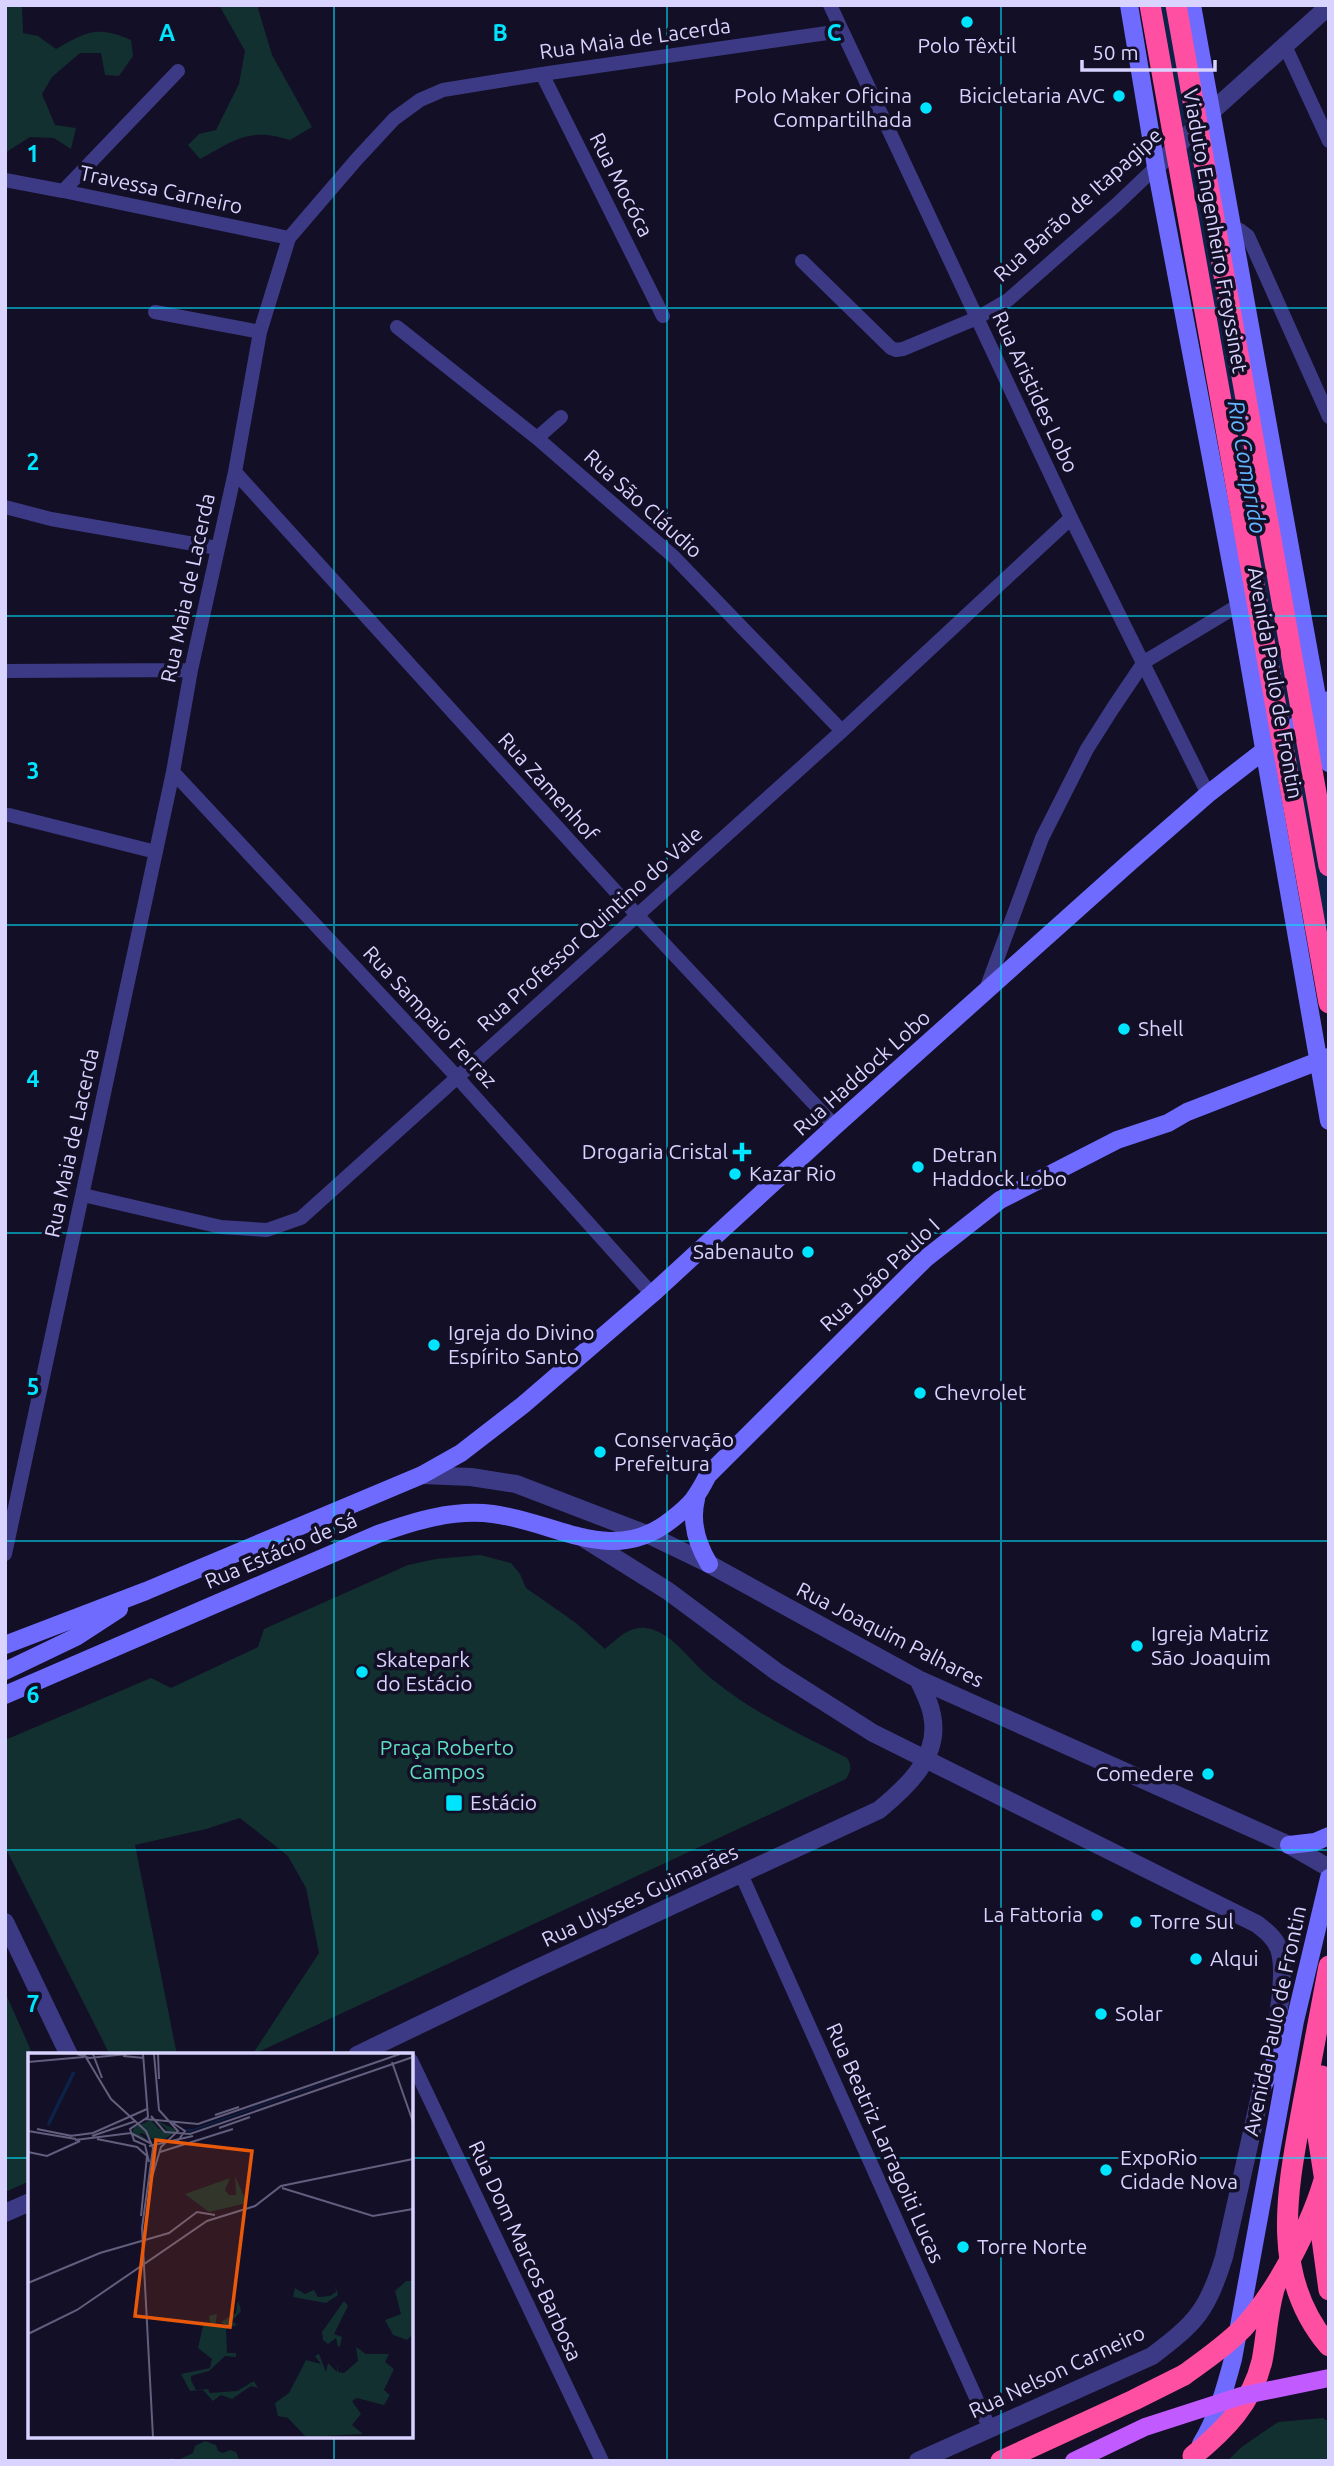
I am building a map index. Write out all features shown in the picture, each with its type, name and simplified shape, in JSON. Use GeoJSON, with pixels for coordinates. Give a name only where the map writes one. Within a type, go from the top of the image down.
{"type":"FeatureCollection","features":[{"type":"Feature","properties":{"kind":"highway","name":"Viaduto Engenheiro Freyssinet"},"geometry":{"type":"LineString","coordinates":[[1150,5],[1329,1003]]}},
{"type":"Feature","properties":{"kind":"highway","name":"Viaduto Engenheiro Freyssinet"},"geometry":{"type":"LineString","coordinates":[[1176,5],[1329,866]]}},
{"type":"Feature","properties":{"kind":"highway"},"geometry":{"type":"LineString","coordinates":[[1194,2456],[1223,2431],[1247,2400],[1261,2361],[1271,2300],[1287,2235],[1288,2195],[1293,2160],[1329,1966]]}},
{"type":"Feature","properties":{"kind":"highway"},"geometry":{"type":"LineString","coordinates":[[1329,2029],[1318,2101],[1317,2130],[1329,2207]]}},
{"type":"Feature","properties":{"kind":"highway"},"geometry":{"type":"LineString","coordinates":[[1329,2161],[1324,2185],[1321,2231],[1329,2290]]}},
{"type":"Feature","properties":{"kind":"highway"},"geometry":{"type":"LineString","coordinates":[[1001,2461],[1184,2375],[1216,2353],[1243,2327],[1271,2292],[1324,2185]]}},
{"type":"Feature","properties":{"kind":"highway"},"geometry":{"type":"LineString","coordinates":[[1287,2235],[1301,2305],[1329,2346]]}},
{"type":"Feature","properties":{"kind":"main road","name":"Avenida Paulo de Frontin"},"geometry":{"type":"LineString","coordinates":[[1129,5],[1324,1059],[1329,1122]]}},
{"type":"Feature","properties":{"kind":"main road","name":"Avenida Paulo de Frontin"},"geometry":{"type":"LineString","coordinates":[[1192,5],[1231,229],[1324,704],[1329,763]]}},
{"type":"Feature","properties":{"kind":"main road","name":"Rua Haddock Lobo"},"geometry":{"type":"LineString","coordinates":[[422,1475],[461,1453],[491,1431],[652,1294],[1130,862],[1208,794],[1324,704]]}},
{"type":"Feature","properties":{"kind":"main road","name":"Rua João Paulo I"},"geometry":{"type":"LineString","coordinates":[[585,1539],[622,1542],[649,1535],[661,1528],[696,1499],[708,1475],[925,1259],[1000,1200],[1117,1140],[1168,1123],[1188,1112],[1324,1059]]}},
{"type":"Feature","properties":{"kind":"main road","name":"Rua Estácio de Sá"},"geometry":{"type":"LineString","coordinates":[[5,1645],[146,1591],[422,1475]]}},
{"type":"Feature","properties":{"kind":"main road"},"geometry":{"type":"LineString","coordinates":[[696,1499],[693,1522],[709,1564]]}},
{"type":"Feature","properties":{"kind":"main road","name":"Rua Estácio de Sá"},"geometry":{"type":"LineString","coordinates":[[5,1695],[378,1534],[424,1518],[466,1513],[495,1514],[585,1539]]}},
{"type":"Feature","properties":{"kind":"main road"},"geometry":{"type":"LineString","coordinates":[[5,1671],[76,1637],[146,1591]]}},
{"type":"Feature","properties":{"kind":"main road"},"geometry":{"type":"LineString","coordinates":[[1289,1845],[1302,1845],[1329,1836]]}},
{"type":"Feature","properties":{"kind":"main road","name":"Avenida Paulo de Frontin"},"geometry":{"type":"LineString","coordinates":[[1194,2456],[1212,2423],[1233,2359],[1282,2094],[1287,2020],[1329,1878]]}},
{"type":"Feature","properties":{"kind":"main road"},"geometry":{"type":"LineString","coordinates":[[1261,2090],[1279,2051],[1287,2020]]}},
{"type":"Feature","properties":{"kind":"main road"},"geometry":{"type":"LineString","coordinates":[[1279,2051],[1282,2094]]}},
{"type":"Feature","properties":{"kind":"main road"},"geometry":{"type":"LineString","coordinates":[[1074,2461],[1145,2427],[1241,2396],[1329,2378]]}},
{"type":"Feature","properties":{"kind":"street","name":"Rua Aristides Lobo"},"geometry":{"type":"LineString","coordinates":[[830,5],[1070,518],[1208,794]]}},
{"type":"Feature","properties":{"kind":"street","name":"Rua Barão de Itapagipe"},"geometry":{"type":"LineString","coordinates":[[802,261],[891,348],[897,350],[977,318],[1008,300],[1116,205],[1323,8]]}},
{"type":"Feature","properties":{"kind":"street","name":"Rua Maia de Lacerda"},"geometry":{"type":"LineString","coordinates":[[5,1554],[173,772],[191,670],[235,472],[260,332],[289,238],[394,119],[420,100],[443,90],[841,31]]}},
{"type":"Feature","properties":{"kind":"street"},"geometry":{"type":"LineString","coordinates":[[1285,46],[1329,141]]}},
{"type":"Feature","properties":{"kind":"street","name":"Travessa Carneiro"},"geometry":{"type":"LineString","coordinates":[[63,191],[178,71]]}},
{"type":"Feature","properties":{"kind":"street","name":"Rua Mocóca"},"geometry":{"type":"LineString","coordinates":[[542,74],[663,316]]}},
{"type":"Feature","properties":{"kind":"street"},"geometry":{"type":"LineString","coordinates":[[5,180],[63,191]]}},
{"type":"Feature","properties":{"kind":"street","name":"Travessa Carneiro"},"geometry":{"type":"LineString","coordinates":[[63,191],[289,238]]}},
{"type":"Feature","properties":{"kind":"street"},"geometry":{"type":"LineString","coordinates":[[1231,229],[1240,230],[1248,236],[1329,417]]}},
{"type":"Feature","properties":{"kind":"street"},"geometry":{"type":"LineString","coordinates":[[155,312],[260,332]]}},
{"type":"Feature","properties":{"kind":"street","name":"Rua São Cláudio"},"geometry":{"type":"LineString","coordinates":[[397,327],[537,438],[674,557],[842,731]]}},
{"type":"Feature","properties":{"kind":"street"},"geometry":{"type":"LineString","coordinates":[[537,438],[561,416]]}},
{"type":"Feature","properties":{"kind":"street","name":"Rua Zamenhof"},"geometry":{"type":"LineString","coordinates":[[235,472],[637,915],[835,1126]]}},
{"type":"Feature","properties":{"kind":"street"},"geometry":{"type":"LineString","coordinates":[[5,507],[51,519],[217,548]]}},
{"type":"Feature","properties":{"kind":"street","name":"Rua Professor Quintino do Vale"},"geometry":{"type":"LineString","coordinates":[[83,1195],[221,1227],[267,1230],[301,1218],[842,731],[1070,518]]}},
{"type":"Feature","properties":{"kind":"street"},"geometry":{"type":"LineString","coordinates":[[985,994],[1042,838],[1087,749],[1144,662],[1239,606]]}},
{"type":"Feature","properties":{"kind":"street"},"geometry":{"type":"LineString","coordinates":[[5,671],[191,670]]}},
{"type":"Feature","properties":{"kind":"street","name":"Rua Sampaio Ferraz"},"geometry":{"type":"LineString","coordinates":[[173,772],[457,1077],[652,1294]]}},
{"type":"Feature","properties":{"kind":"street"},"geometry":{"type":"LineString","coordinates":[[9,815],[156,852]]}},
{"type":"Feature","properties":{"kind":"street","name":"Rua Joaquim Palhares"},"geometry":{"type":"LineString","coordinates":[[422,1475],[471,1477],[516,1484],[649,1535],[709,1564],[918,1679],[1289,1845],[1329,1868]]}},
{"type":"Feature","properties":{"kind":"street"},"geometry":{"type":"LineString","coordinates":[[585,1539],[668,1591],[777,1672],[873,1733],[1257,1924],[1272,1936],[1279,1948],[1287,2020]]}},
{"type":"Feature","properties":{"kind":"street"},"geometry":{"type":"LineString","coordinates":[[918,1679],[928,1700],[934,1727],[926,1759]]}},
{"type":"Feature","properties":{"kind":"street","name":"Rua Ulysses Guimarães"},"geometry":{"type":"LineString","coordinates":[[361,2053],[531,1971],[879,1810],[904,1790],[926,1759]]}},
{"type":"Feature","properties":{"kind":"street","name":"Rua Beatriz Larragoiti Lucas"},"geometry":{"type":"LineString","coordinates":[[741,1874],[990,2428]]}},
{"type":"Feature","properties":{"kind":"street"},"geometry":{"type":"LineString","coordinates":[[5,1922],[67,2053]]}},
{"type":"Feature","properties":{"kind":"street","name":"Avenida Paulo de Frontin"},"geometry":{"type":"LineString","coordinates":[[1204,2309],[1224,2257],[1261,2090],[1287,2020]]}},
{"type":"Feature","properties":{"kind":"street"},"geometry":{"type":"LineString","coordinates":[[400,2035],[408,2053]]}},
{"type":"Feature","properties":{"kind":"street","name":"Rua Dom Marcos Barbosa"},"geometry":{"type":"LineString","coordinates":[[413,2064],[602,2461]]}},
{"type":"Feature","properties":{"kind":"street"},"geometry":{"type":"LineString","coordinates":[[5,2213],[28,2203]]}},
{"type":"Feature","properties":{"kind":"street","name":"Rua Nelson Carneiro"},"geometry":{"type":"LineString","coordinates":[[918,2461],[1152,2356],[1184,2332],[1204,2309]]}},
{"type":"Feature","properties":{"kind":"green space"},"geometry":{"type":"Polygon","coordinates":[[[5,5],[22,5],[23,33],[38,36],[56,49],[92,32],[119,35],[131,40],[133,56],[119,76],[105,75],[101,53],[80,53],[52,77],[42,94],[55,125],[76,128],[71,149],[54,138],[30,137],[5,153],[5,5]]]}},
{"type":"Feature","properties":{"kind":"green space"},"geometry":{"type":"Polygon","coordinates":[[[219,5],[257,5],[272,55],[312,127],[290,140],[253,135],[223,146],[200,159],[188,145],[199,134],[216,130],[239,84],[245,51],[219,5]]]}},
{"type":"Feature","properties":{"kind":"green space","name":"Praça Roberto Campos"},"geometry":{"type":"Polygon","coordinates":[[[480,1555],[511,1563],[526,1588],[576,1623],[605,1649],[634,1629],[646,1628],[663,1634],[705,1673],[738,1698],[773,1720],[847,1758],[850,1768],[846,1779],[256,2053],[253,2053],[319,1953],[306,1888],[288,1856],[240,1818],[206,1829],[135,1845],[177,2053],[109,2053],[5,1847],[5,1740],[151,1678],[171,1688],[258,1647],[264,1629],[408,1565],[480,1555]]]}},
{"type":"Feature","properties":{"kind":"green space"},"geometry":{"type":"Polygon","coordinates":[[[5,1992],[32,2053],[28,2053],[28,2182],[5,2192],[5,1992]]]}},
{"type":"Feature","properties":{"kind":"green space"},"geometry":{"type":"Polygon","coordinates":[[[1323,2418],[1329,2422],[1329,2461],[1227,2461],[1243,2446],[1278,2422],[1323,2418]]]}},
{"type":"Feature","properties":{"kind":"green space"},"geometry":{"type":"Polygon","coordinates":[[[205,2441],[216,2445],[218,2451],[223,2453],[230,2450],[236,2452],[240,2461],[166,2461],[172,2458],[178,2460],[193,2453],[195,2446],[205,2441]]]}},
{"type":"Feature","properties":{"kind":"waterway","name":"Rio Comprido"},"geometry":{"type":"LineString","coordinates":[[1165,5],[1329,928]]}},
{"type":"Feature","properties":{"kind":"place","name":"Polo Têxtil"},"geometry":{"type":"Point","coordinates":[967,22]}},
{"type":"Feature","properties":{"kind":"place","name":"Bicicletaria AVC"},"geometry":{"type":"Point","coordinates":[1119,96]}},
{"type":"Feature","properties":{"kind":"place","name":"Polo Maker Oficina Compartilhada"},"geometry":{"type":"Point","coordinates":[926,108]}},
{"type":"Feature","properties":{"kind":"place","name":"Shell"},"geometry":{"type":"Point","coordinates":[1124,1029]}},
{"type":"Feature","properties":{"kind":"place","name":"Drogaria Cristal"},"geometry":{"type":"Point","coordinates":[742,1152]}},
{"type":"Feature","properties":{"kind":"place","name":"Detran Haddock Lobo"},"geometry":{"type":"Point","coordinates":[918,1167]}},
{"type":"Feature","properties":{"kind":"place","name":"Kazar Rio"},"geometry":{"type":"Point","coordinates":[735,1174]}},
{"type":"Feature","properties":{"kind":"place","name":"Sabenauto"},"geometry":{"type":"Point","coordinates":[808,1252]}},
{"type":"Feature","properties":{"kind":"place","name":"Igreja do Divino Espírito Santo"},"geometry":{"type":"Point","coordinates":[434,1345]}},
{"type":"Feature","properties":{"kind":"place","name":"Chevrolet"},"geometry":{"type":"Point","coordinates":[920,1393]}},
{"type":"Feature","properties":{"kind":"place","name":"Conservação Prefeitura"},"geometry":{"type":"Point","coordinates":[600,1452]}},
{"type":"Feature","properties":{"kind":"place","name":"Igreja Matriz São Joaquim"},"geometry":{"type":"Point","coordinates":[1137,1646]}},
{"type":"Feature","properties":{"kind":"place","name":"Skatepark do Estácio"},"geometry":{"type":"Point","coordinates":[362,1672]}},
{"type":"Feature","properties":{"kind":"place","name":"Comedere"},"geometry":{"type":"Point","coordinates":[1208,1774]}},
{"type":"Feature","properties":{"kind":"place","name":"Estácio"},"geometry":{"type":"Point","coordinates":[454,1803]}},
{"type":"Feature","properties":{"kind":"place","name":"La Fattoria"},"geometry":{"type":"Point","coordinates":[1097,1915]}},
{"type":"Feature","properties":{"kind":"place","name":"Torre Sul"},"geometry":{"type":"Point","coordinates":[1136,1922]}},
{"type":"Feature","properties":{"kind":"place","name":"Alqui"},"geometry":{"type":"Point","coordinates":[1196,1959]}},
{"type":"Feature","properties":{"kind":"place","name":"Solar"},"geometry":{"type":"Point","coordinates":[1101,2014]}},
{"type":"Feature","properties":{"kind":"place","name":"ExpoRio Cidade Nova"},"geometry":{"type":"Point","coordinates":[1106,2170]}},
{"type":"Feature","properties":{"kind":"place","name":"Torre Norte"},"geometry":{"type":"Point","coordinates":[963,2247]}}]}
